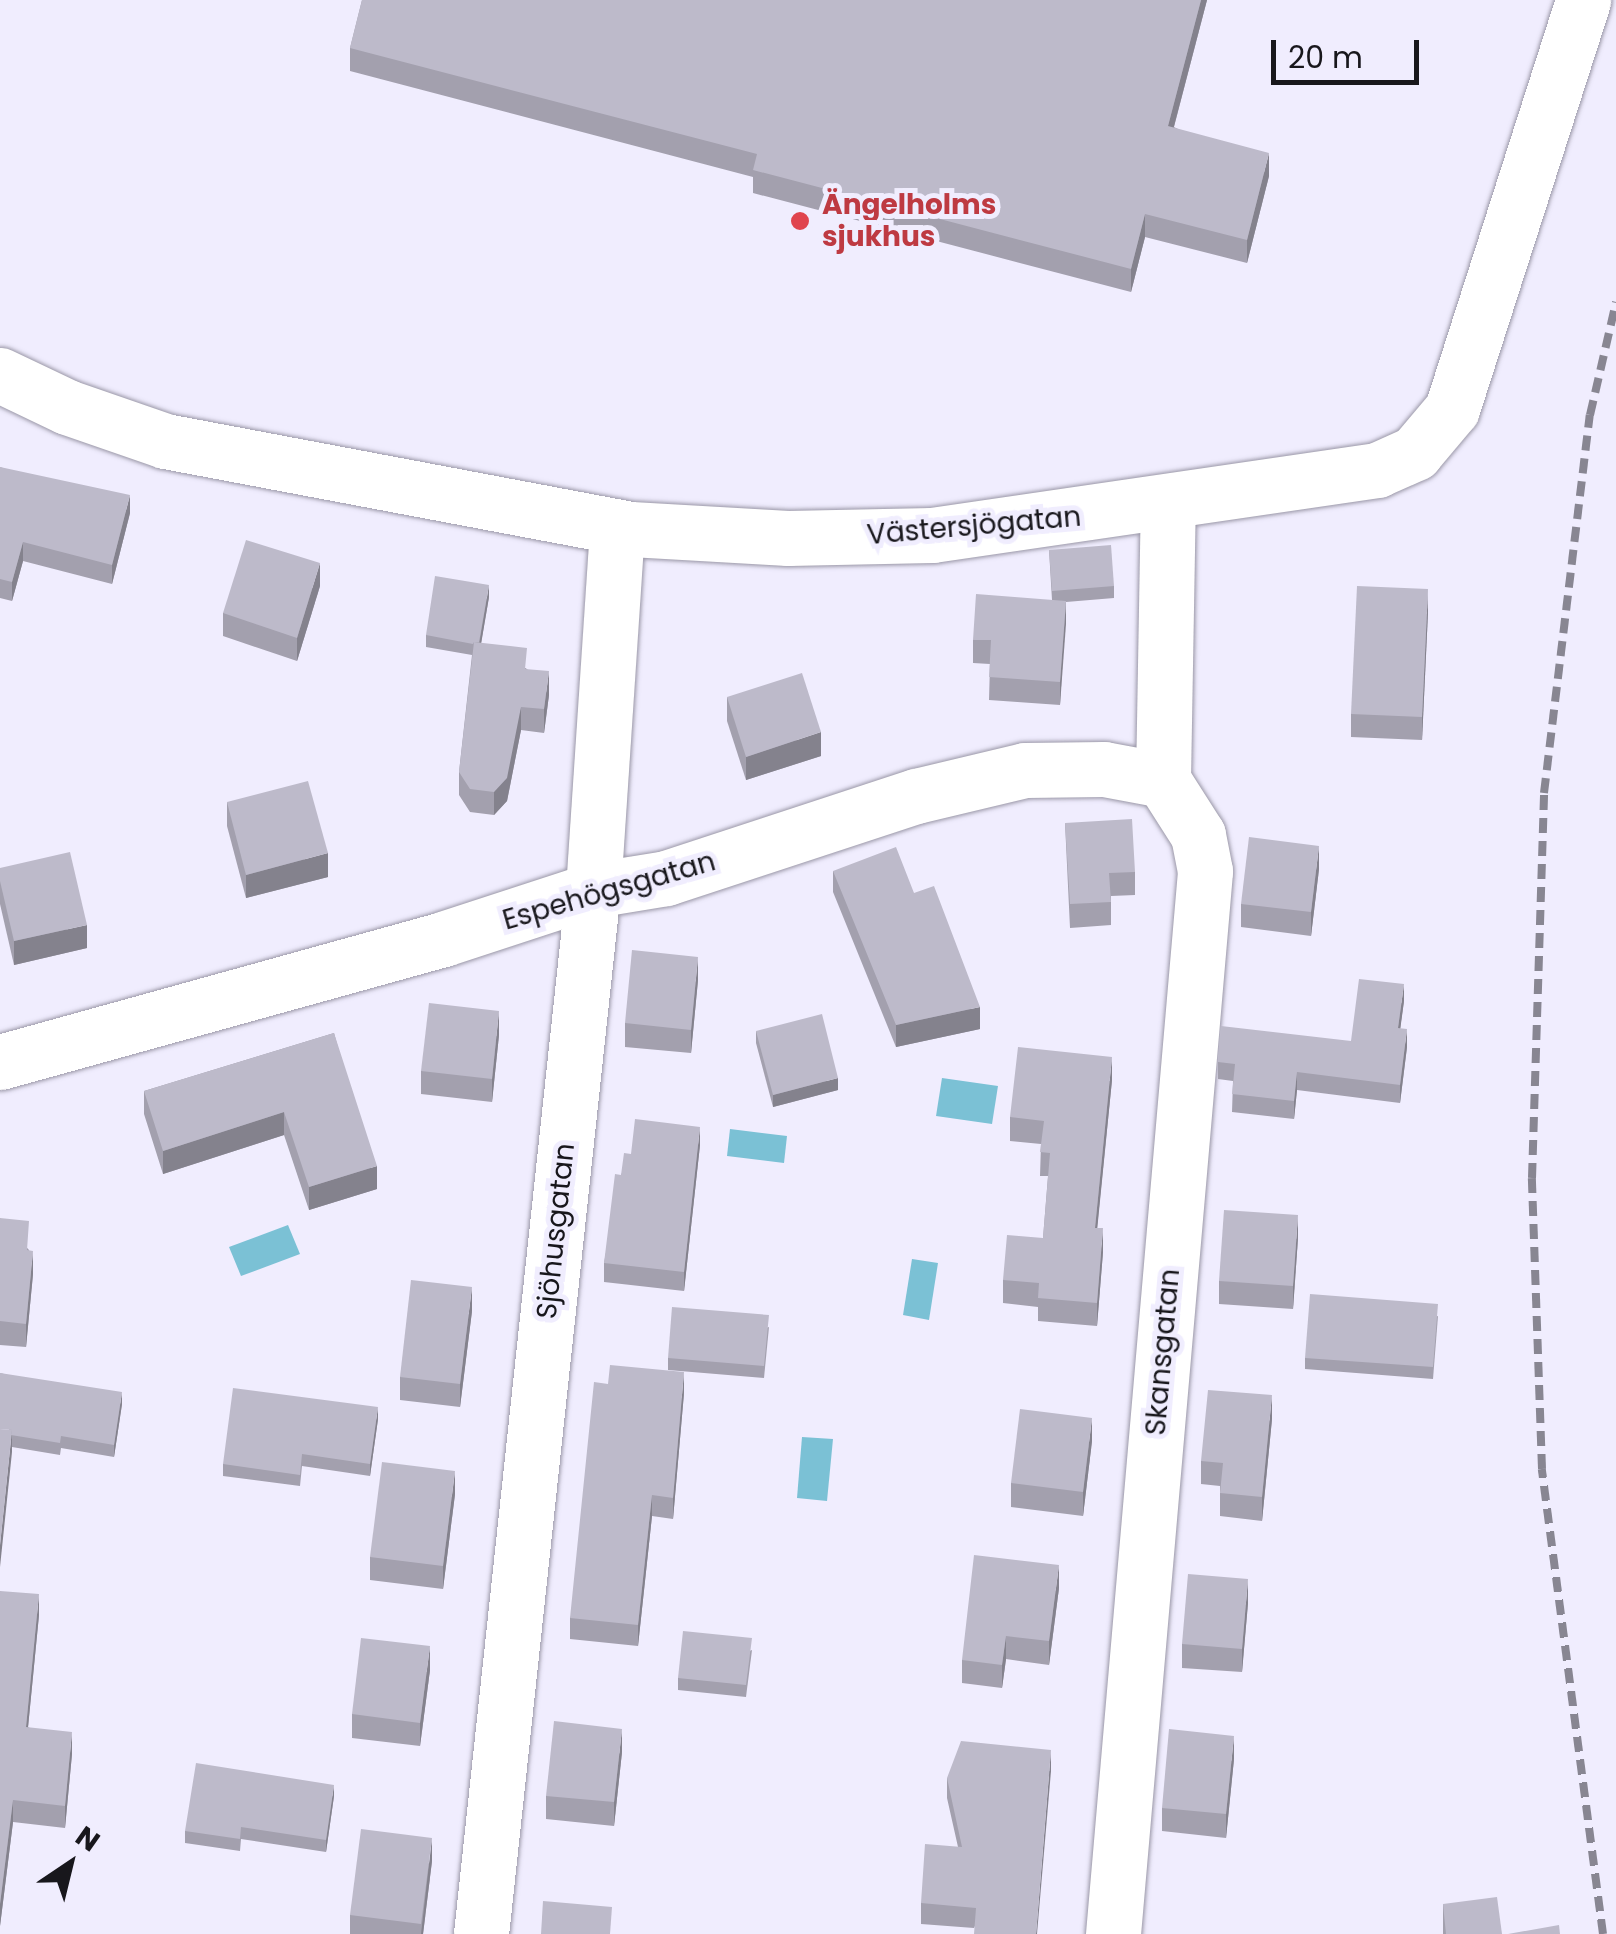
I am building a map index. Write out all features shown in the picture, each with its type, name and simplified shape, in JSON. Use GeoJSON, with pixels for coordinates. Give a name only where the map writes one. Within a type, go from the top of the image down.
{"type":"FeatureCollection","features":[{"type":"Feature","properties":{"kind":"street","name":"Västersjögatan"},"geometry":{"type":"LineString","coordinates":[[0,375],[67,407],[164,440],[617,526],[788,538],[932,536],[1168,506],[1377,470],[1415,453],[1452,409],[1584,0]]}},
{"type":"Feature","properties":{"kind":"street"},"geometry":{"type":"LineString","coordinates":[[1163,780],[1168,506]]}},
{"type":"Feature","properties":{"kind":"street","name":"Sjöhusgatan"},"geometry":{"type":"LineString","coordinates":[[481,1934],[592,890],[617,526]]}},
{"type":"Feature","properties":{"kind":"street","name":"Espehögsgatan"},"geometry":{"type":"LineString","coordinates":[[0,1062],[443,939],[592,890],[666,878],[916,796],[1026,770],[1104,769],[1163,780]]}},
{"type":"Feature","properties":{"kind":"street","name":"Skansgatan"},"geometry":{"type":"LineString","coordinates":[[1113,1934],[1205,872],[1198,836],[1163,780]]}},
{"type":"Feature","properties":{"kind":"water"},"geometry":{"type":"Polygon","coordinates":[[[942,1078],[998,1086],[992,1124],[936,1116],[942,1078]]]}},
{"type":"Feature","properties":{"kind":"water"},"geometry":{"type":"Polygon","coordinates":[[[730,1129],[787,1136],[784,1163],[727,1156],[730,1129]]]}},
{"type":"Feature","properties":{"kind":"water"},"geometry":{"type":"Polygon","coordinates":[[[288,1225],[300,1254],[241,1276],[229,1247],[288,1225]]]}},
{"type":"Feature","properties":{"kind":"water"},"geometry":{"type":"Polygon","coordinates":[[[912,1259],[938,1263],[929,1320],[903,1315],[912,1259]]]}},
{"type":"Feature","properties":{"kind":"water"},"geometry":{"type":"Polygon","coordinates":[[[802,1437],[833,1439],[827,1501],[797,1498],[802,1437]]]}},
{"type":"Feature","properties":{"kind":"building"},"geometry":{"type":"Polygon","coordinates":[[[362,0],[1201,0],[1168,126],[1269,153],[1247,240],[1145,214],[1131,269],[753,170],[757,154],[350,48],[362,0]]]}},
{"type":"Feature","properties":{"kind":"building"},"geometry":{"type":"Polygon","coordinates":[[[0,467],[130,495],[112,565],[23,542],[12,582],[0,579],[0,467]]]}},
{"type":"Feature","properties":{"kind":"building"},"geometry":{"type":"Polygon","coordinates":[[[246,540],[320,563],[297,638],[223,613],[246,540]]]}},
{"type":"Feature","properties":{"kind":"building"},"geometry":{"type":"Polygon","coordinates":[[[1111,545],[1114,586],[1052,591],[1049,550],[1111,545]]]}},
{"type":"Feature","properties":{"kind":"building"},"geometry":{"type":"Polygon","coordinates":[[[435,576],[489,585],[479,642],[426,635],[435,576]]]}},
{"type":"Feature","properties":{"kind":"building"},"geometry":{"type":"Polygon","coordinates":[[[1357,586],[1428,589],[1422,717],[1351,714],[1357,586]]]}},
{"type":"Feature","properties":{"kind":"building"},"geometry":{"type":"Polygon","coordinates":[[[976,594],[1066,601],[1060,682],[989,677],[991,640],[973,640],[976,594]]]}},
{"type":"Feature","properties":{"kind":"building"},"geometry":{"type":"Polygon","coordinates":[[[474,642],[527,648],[525,669],[549,671],[544,709],[521,707],[507,778],[494,792],[470,789],[459,772],[474,642]]]}},
{"type":"Feature","properties":{"kind":"building"},"geometry":{"type":"Polygon","coordinates":[[[802,673],[821,732],[746,757],[727,697],[802,673]]]}},
{"type":"Feature","properties":{"kind":"building"},"geometry":{"type":"Polygon","coordinates":[[[308,781],[328,853],[246,875],[227,802],[308,781]]]}},
{"type":"Feature","properties":{"kind":"building"},"geometry":{"type":"Polygon","coordinates":[[[1132,819],[1135,872],[1109,873],[1111,902],[1070,904],[1065,823],[1132,819]]]}},
{"type":"Feature","properties":{"kind":"building"},"geometry":{"type":"Polygon","coordinates":[[[1249,837],[1319,846],[1311,912],[1241,904],[1249,837]]]}},
{"type":"Feature","properties":{"kind":"building"},"geometry":{"type":"Polygon","coordinates":[[[896,847],[914,893],[934,886],[980,1007],[896,1025],[833,871],[896,847]]]}},
{"type":"Feature","properties":{"kind":"building"},"geometry":{"type":"Polygon","coordinates":[[[70,852],[87,925],[14,941],[0,868],[70,852]]]}},
{"type":"Feature","properties":{"kind":"building"},"geometry":{"type":"Polygon","coordinates":[[[632,950],[698,957],[691,1030],[625,1023],[632,950]]]}},
{"type":"Feature","properties":{"kind":"building"},"geometry":{"type":"Polygon","coordinates":[[[1359,979],[1404,984],[1398,1028],[1407,1029],[1400,1085],[1297,1072],[1294,1101],[1232,1094],[1235,1064],[1218,1062],[1221,1026],[1351,1041],[1359,979]]]}},
{"type":"Feature","properties":{"kind":"building"},"geometry":{"type":"Polygon","coordinates":[[[429,1003],[499,1011],[492,1079],[421,1071],[429,1003]]]}},
{"type":"Feature","properties":{"kind":"building"},"geometry":{"type":"Polygon","coordinates":[[[822,1014],[838,1078],[773,1095],[756,1031],[822,1014]]]}},
{"type":"Feature","properties":{"kind":"building"},"geometry":{"type":"Polygon","coordinates":[[[334,1033],[377,1166],[309,1187],[284,1112],[163,1151],[144,1091],[334,1033]]]}},
{"type":"Feature","properties":{"kind":"building"},"geometry":{"type":"Polygon","coordinates":[[[1018,1047],[1112,1057],[1095,1228],[1103,1228],[1097,1303],[1038,1298],[1039,1283],[1003,1280],[1007,1235],[1043,1238],[1050,1153],[1040,1152],[1044,1121],[1010,1117],[1018,1047]]]}},
{"type":"Feature","properties":{"kind":"building"},"geometry":{"type":"Polygon","coordinates":[[[635,1119],[700,1127],[684,1272],[604,1263],[615,1174],[621,1175],[624,1153],[631,1154],[635,1119]]]}},
{"type":"Feature","properties":{"kind":"building"},"geometry":{"type":"Polygon","coordinates":[[[1224,1210],[1298,1215],[1293,1286],[1219,1281],[1224,1210]]]}},
{"type":"Feature","properties":{"kind":"building"},"geometry":{"type":"Polygon","coordinates":[[[0,1218],[29,1221],[27,1250],[33,1251],[26,1324],[0,1321],[0,1218]]]}},
{"type":"Feature","properties":{"kind":"building"},"geometry":{"type":"Polygon","coordinates":[[[411,1280],[472,1287],[460,1384],[400,1377],[411,1280]]]}},
{"type":"Feature","properties":{"kind":"building"},"geometry":{"type":"Polygon","coordinates":[[[1310,1294],[1438,1304],[1433,1367],[1305,1358],[1310,1294]]]}},
{"type":"Feature","properties":{"kind":"building"},"geometry":{"type":"Polygon","coordinates":[[[672,1307],[769,1315],[764,1366],[668,1358],[672,1307]]]}},
{"type":"Feature","properties":{"kind":"building"},"geometry":{"type":"Polygon","coordinates":[[[610,1365],[684,1372],[673,1498],[652,1495],[638,1625],[570,1618],[594,1382],[608,1384],[610,1365]]]}},
{"type":"Feature","properties":{"kind":"building"},"geometry":{"type":"Polygon","coordinates":[[[0,1373],[122,1392],[114,1445],[61,1436],[60,1443],[11,1435],[12,1430],[0,1429],[0,1373]]]}},
{"type":"Feature","properties":{"kind":"building"},"geometry":{"type":"Polygon","coordinates":[[[233,1388],[378,1407],[370,1464],[302,1454],[300,1475],[223,1464],[233,1388]]]}},
{"type":"Feature","properties":{"kind":"building"},"geometry":{"type":"Polygon","coordinates":[[[1208,1390],[1272,1395],[1262,1497],[1220,1493],[1223,1463],[1201,1461],[1208,1390]]]}},
{"type":"Feature","properties":{"kind":"building"},"geometry":{"type":"Polygon","coordinates":[[[1020,1409],[1092,1418],[1083,1492],[1011,1483],[1020,1409]]]}},
{"type":"Feature","properties":{"kind":"building"},"geometry":{"type":"Polygon","coordinates":[[[0,1429],[12,1430],[0,1545],[0,1429]]]}},
{"type":"Feature","properties":{"kind":"building"},"geometry":{"type":"Polygon","coordinates":[[[382,1462],[455,1471],[443,1566],[370,1557],[382,1462]]]}},
{"type":"Feature","properties":{"kind":"building"},"geometry":{"type":"Polygon","coordinates":[[[974,1555],[1059,1565],[1049,1641],[1006,1636],[1002,1665],[962,1660],[974,1555]]]}},
{"type":"Feature","properties":{"kind":"building"},"geometry":{"type":"Polygon","coordinates":[[[1188,1574],[1248,1579],[1242,1649],[1182,1644],[1188,1574]]]}},
{"type":"Feature","properties":{"kind":"building"},"geometry":{"type":"Polygon","coordinates":[[[0,1591],[39,1594],[26,1727],[72,1732],[65,1806],[13,1800],[0,1904],[0,1591]]]}},
{"type":"Feature","properties":{"kind":"building"},"geometry":{"type":"Polygon","coordinates":[[[683,1631],[752,1638],[746,1685],[678,1678],[683,1631]]]}},
{"type":"Feature","properties":{"kind":"building"},"geometry":{"type":"Polygon","coordinates":[[[361,1638],[430,1646],[420,1723],[352,1714],[361,1638]]]}},
{"type":"Feature","properties":{"kind":"building"},"geometry":{"type":"Polygon","coordinates":[[[554,1721],[622,1729],[614,1802],[546,1796],[554,1721]]]}},
{"type":"Feature","properties":{"kind":"building"},"geometry":{"type":"Polygon","coordinates":[[[1169,1729],[1234,1736],[1226,1814],[1162,1808],[1169,1729]]]}},
{"type":"Feature","properties":{"kind":"building"},"geometry":{"type":"Polygon","coordinates":[[[961,1741],[1051,1750],[1036,1934],[974,1934],[976,1908],[921,1903],[925,1844],[962,1847],[947,1778],[961,1741]]]}},
{"type":"Feature","properties":{"kind":"building"},"geometry":{"type":"Polygon","coordinates":[[[196,1763],[334,1785],[326,1840],[241,1827],[240,1839],[185,1831],[196,1763]]]}},
{"type":"Feature","properties":{"kind":"building"},"geometry":{"type":"Polygon","coordinates":[[[361,1829],[432,1838],[421,1924],[350,1915],[361,1829]]]}},
{"type":"Feature","properties":{"kind":"building"},"geometry":{"type":"Polygon","coordinates":[[[1497,1897],[1502,1934],[1446,1934],[1443,1904],[1497,1897]]]}},
{"type":"Feature","properties":{"kind":"building"},"geometry":{"type":"Polygon","coordinates":[[[543,1901],[612,1907],[610,1934],[541,1934],[543,1901]]]}},
{"type":"Feature","properties":{"kind":"building"},"geometry":{"type":"Polygon","coordinates":[[[1559,1925],[1560,1934],[1508,1934],[1559,1925]]]}},
{"type":"Feature","properties":{"kind":"railway"},"geometry":{"type":"LineString","coordinates":[[1603,1934],[1542,1469],[1532,1178],[1544,793],[1590,415],[1616,302]]}},
{"type":"Feature","properties":{"kind":"place","name":"Ängelholms sjukhus"},"geometry":{"type":"Point","coordinates":[800,221]}}]}
